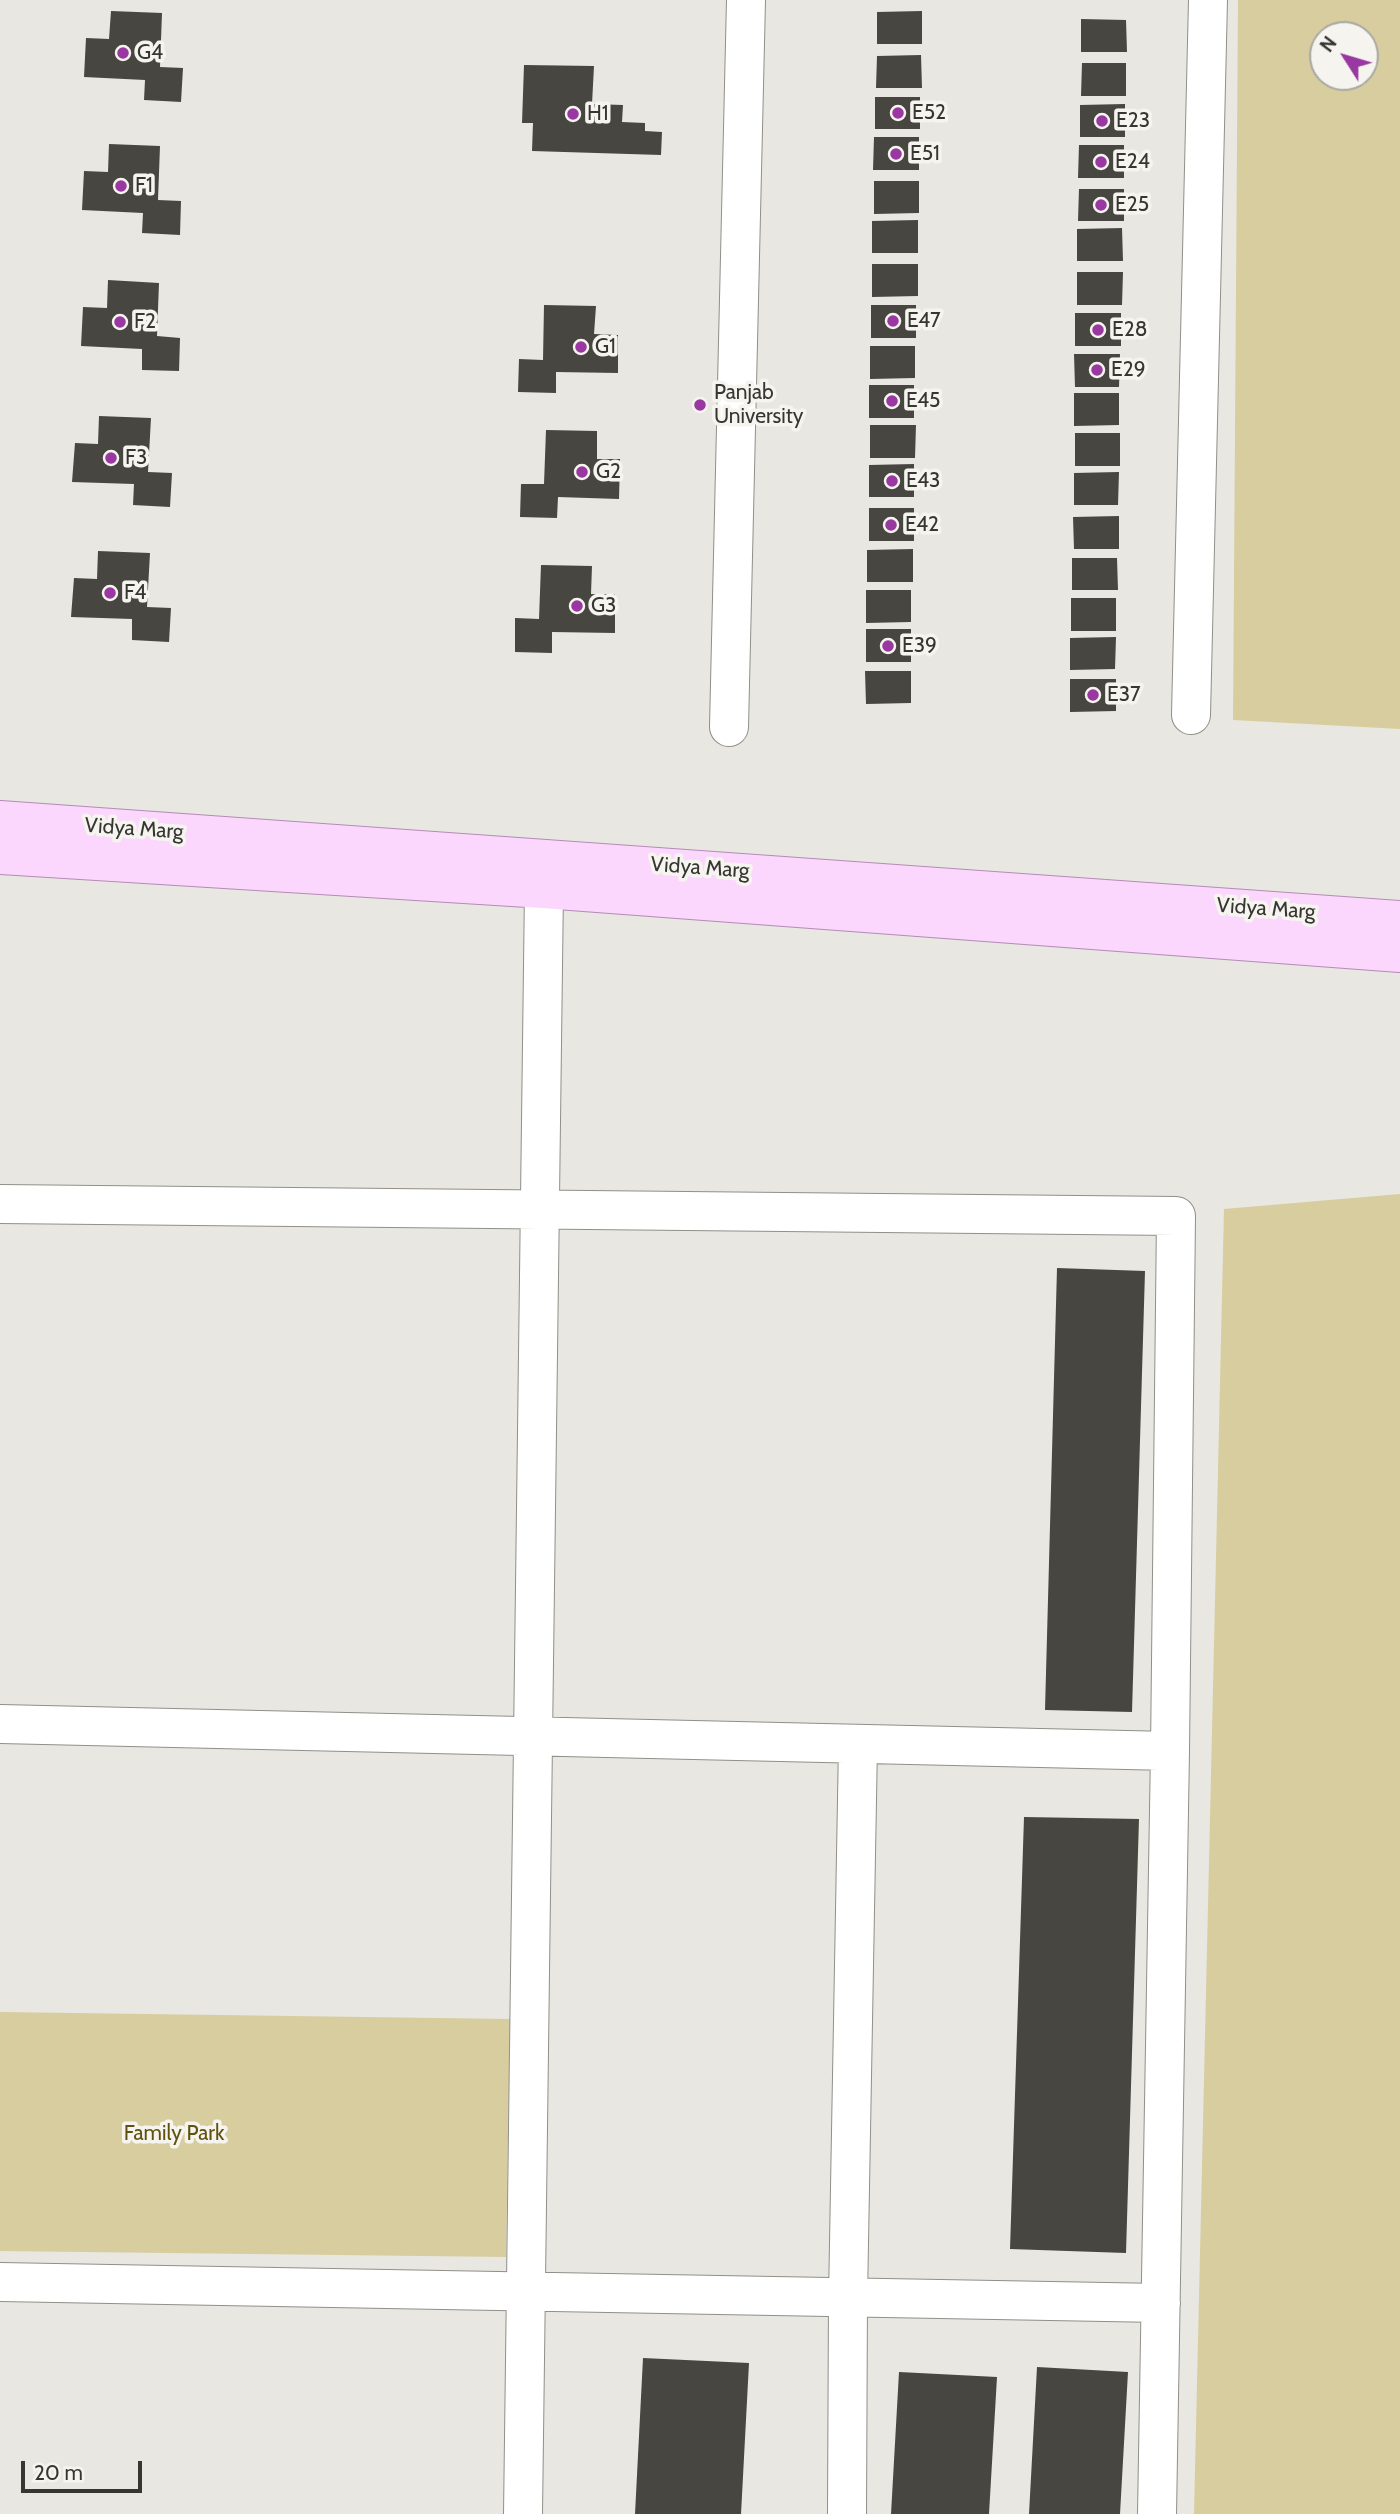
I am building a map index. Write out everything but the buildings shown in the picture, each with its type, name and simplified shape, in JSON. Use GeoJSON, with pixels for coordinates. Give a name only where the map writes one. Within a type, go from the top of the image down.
{"type":"FeatureCollection","features":[{"type":"Feature","properties":{"kind":"main road","name":"Vidya Marg"},"geometry":{"type":"LineString","coordinates":[[0,820],[1400,919]]}},
{"type":"Feature","properties":{"kind":"main road","name":"Vidya Marg"},"geometry":{"type":"LineString","coordinates":[[0,855],[544,889],[1400,953]]}},
{"type":"Feature","properties":{"kind":"street"},"geometry":{"type":"LineString","coordinates":[[729,727],[746,0]]}},
{"type":"Feature","properties":{"kind":"street"},"geometry":{"type":"LineString","coordinates":[[1191,715],[1208,0]]}},
{"type":"Feature","properties":{"kind":"street"},"geometry":{"type":"LineString","coordinates":[[523,2514],[544,889]]}},
{"type":"Feature","properties":{"kind":"street"},"geometry":{"type":"LineString","coordinates":[[0,1203],[1176,1216],[1157,2514]]}},
{"type":"Feature","properties":{"kind":"street"},"geometry":{"type":"LineString","coordinates":[[0,1724],[1170,1751]]}},
{"type":"Feature","properties":{"kind":"street"},"geometry":{"type":"LineString","coordinates":[[847,2514],[848,2298],[859,1744]]}},
{"type":"Feature","properties":{"kind":"street"},"geometry":{"type":"LineString","coordinates":[[0,2282],[1161,2304]]}},
{"type":"Feature","properties":{"kind":"green space"},"geometry":{"type":"Polygon","coordinates":[[[1238,0],[1400,0],[1400,729],[1233,720],[1238,0]]]}},
{"type":"Feature","properties":{"kind":"green space"},"geometry":{"type":"Polygon","coordinates":[[[1400,1194],[1400,2514],[1194,2514],[1224,1209],[1400,1194]]]}},
{"type":"Feature","properties":{"kind":"green space","name":"Family Park"},"geometry":{"type":"Polygon","coordinates":[[[0,2012],[510,2019],[506,2257],[0,2251],[0,2012]]]}},
{"type":"Feature","properties":{"kind":"place","name":"G4"},"geometry":{"type":"Point","coordinates":[123,53]}},
{"type":"Feature","properties":{"kind":"place","name":"E52"},"geometry":{"type":"Point","coordinates":[898,113]}},
{"type":"Feature","properties":{"kind":"place","name":"H1"},"geometry":{"type":"Point","coordinates":[573,114]}},
{"type":"Feature","properties":{"kind":"place","name":"E23"},"geometry":{"type":"Point","coordinates":[1102,121]}},
{"type":"Feature","properties":{"kind":"place","name":"E51"},"geometry":{"type":"Point","coordinates":[896,154]}},
{"type":"Feature","properties":{"kind":"place","name":"E24"},"geometry":{"type":"Point","coordinates":[1101,162]}},
{"type":"Feature","properties":{"kind":"place","name":"F1"},"geometry":{"type":"Point","coordinates":[121,186]}},
{"type":"Feature","properties":{"kind":"place","name":"E25"},"geometry":{"type":"Point","coordinates":[1101,205]}},
{"type":"Feature","properties":{"kind":"place","name":"E47"},"geometry":{"type":"Point","coordinates":[893,321]}},
{"type":"Feature","properties":{"kind":"place","name":"F2"},"geometry":{"type":"Point","coordinates":[120,322]}},
{"type":"Feature","properties":{"kind":"place","name":"E28"},"geometry":{"type":"Point","coordinates":[1098,330]}},
{"type":"Feature","properties":{"kind":"place","name":"G1"},"geometry":{"type":"Point","coordinates":[581,347]}},
{"type":"Feature","properties":{"kind":"place","name":"E29"},"geometry":{"type":"Point","coordinates":[1097,370]}},
{"type":"Feature","properties":{"kind":"place","name":"E45"},"geometry":{"type":"Point","coordinates":[892,401]}},
{"type":"Feature","properties":{"kind":"place","name":"Panjab University"},"geometry":{"type":"Point","coordinates":[700,405]}},
{"type":"Feature","properties":{"kind":"place","name":"F3"},"geometry":{"type":"Point","coordinates":[111,458]}},
{"type":"Feature","properties":{"kind":"place","name":"G2"},"geometry":{"type":"Point","coordinates":[582,472]}},
{"type":"Feature","properties":{"kind":"place","name":"E43"},"geometry":{"type":"Point","coordinates":[892,481]}},
{"type":"Feature","properties":{"kind":"place","name":"E42"},"geometry":{"type":"Point","coordinates":[891,525]}},
{"type":"Feature","properties":{"kind":"place","name":"F4"},"geometry":{"type":"Point","coordinates":[110,593]}},
{"type":"Feature","properties":{"kind":"place","name":"G3"},"geometry":{"type":"Point","coordinates":[577,606]}},
{"type":"Feature","properties":{"kind":"place","name":"E39"},"geometry":{"type":"Point","coordinates":[888,646]}},
{"type":"Feature","properties":{"kind":"place","name":"E37"},"geometry":{"type":"Point","coordinates":[1093,695]}}]}
